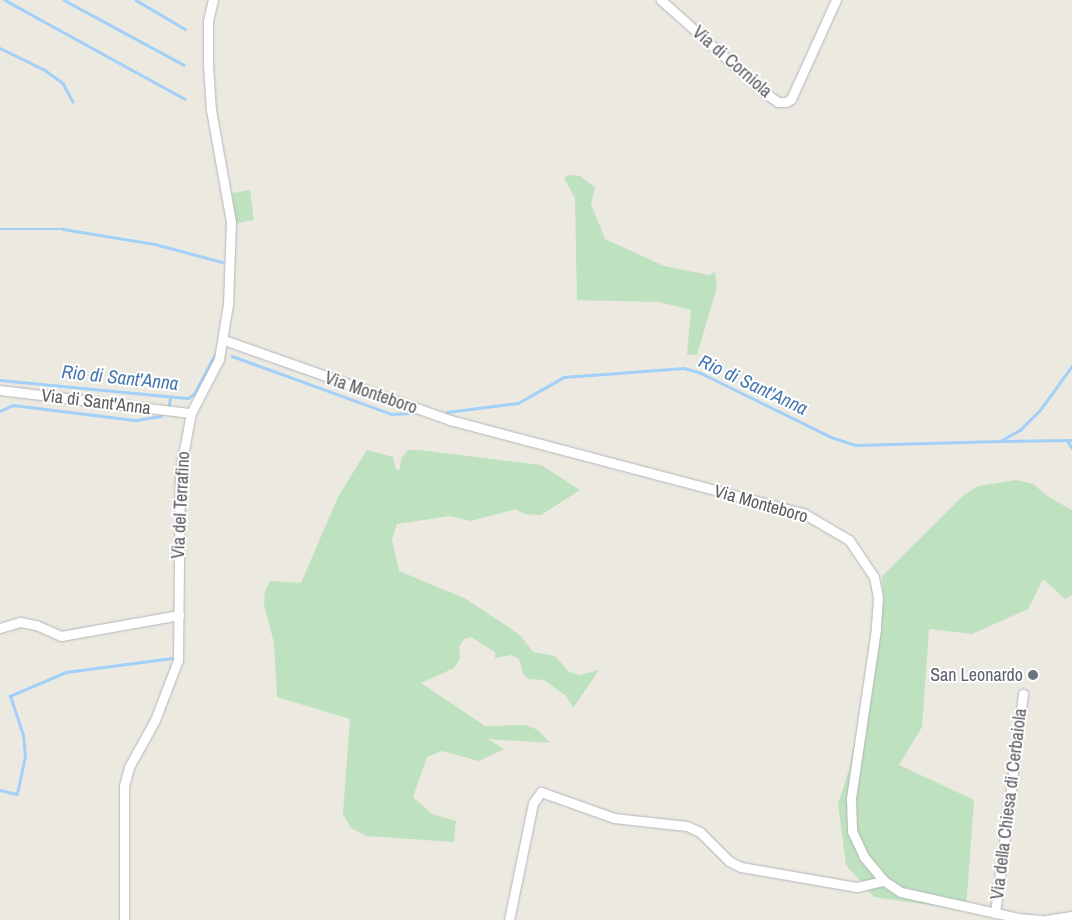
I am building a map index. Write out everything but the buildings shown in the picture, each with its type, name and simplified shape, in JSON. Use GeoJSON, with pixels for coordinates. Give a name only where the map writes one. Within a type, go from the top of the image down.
{"type":"FeatureCollection","features":[{"type":"Feature","properties":{"kind":"street","name":"Via del Terrafino"},"geometry":{"type":"LineString","coordinates":[[124,920],[124,786],[129,767],[155,720],[178,660],[180,471],[192,413],[214,373],[224,340],[232,241],[224,174],[211,110],[208,21],[213,0]]}},
{"type":"Feature","properties":{"kind":"street","name":"Via di Corniola"},"geometry":{"type":"LineString","coordinates":[[661,0],[764,92],[778,102],[786,102],[791,99],[836,0]]}},
{"type":"Feature","properties":{"kind":"street","name":"Via Monteboro"},"geometry":{"type":"LineString","coordinates":[[224,340],[450,420],[803,513],[849,540],[874,577],[878,597],[851,798],[852,831],[864,857],[884,881],[901,892],[921,899],[1041,920]]}},
{"type":"Feature","properties":{"kind":"street","name":"Via di Sant'Anna"},"geometry":{"type":"LineString","coordinates":[[0,390],[192,413]]}},
{"type":"Feature","properties":{"kind":"street"},"geometry":{"type":"LineString","coordinates":[[0,628],[20,622],[36,625],[61,636],[178,615]]}},
{"type":"Feature","properties":{"kind":"street","name":"Via della Chiesa di Cerbaiola"},"geometry":{"type":"LineString","coordinates":[[995,913],[1023,694]]}},
{"type":"Feature","properties":{"kind":"street"},"geometry":{"type":"LineString","coordinates":[[509,920],[533,803],[542,792],[614,818],[687,826],[700,832],[729,861],[741,867],[857,887],[884,881]]}},
{"type":"Feature","properties":{"kind":"street"},"geometry":{"type":"LineString","coordinates":[[1046,920],[1072,916]]}},
{"type":"Feature","properties":{"kind":"green space"},"geometry":{"type":"Polygon","coordinates":[[[569,175],[580,176],[595,187],[591,204],[605,239],[664,266],[709,275],[715,272],[717,287],[697,355],[687,354],[691,310],[659,302],[577,300],[575,198],[564,178],[569,175]]]}},
{"type":"Feature","properties":{"kind":"green space"},"geometry":{"type":"Polygon","coordinates":[[[250,190],[254,220],[236,223],[232,193],[250,190]]]}},
{"type":"Feature","properties":{"kind":"green space"},"geometry":{"type":"Polygon","coordinates":[[[367,450],[393,457],[396,470],[400,469],[401,459],[408,450],[541,465],[580,490],[541,515],[525,514],[516,509],[471,521],[450,516],[397,524],[392,539],[399,571],[466,599],[520,635],[533,652],[555,656],[569,672],[580,675],[599,670],[573,708],[566,696],[544,680],[529,679],[523,674],[519,659],[512,655],[495,658],[495,652],[471,637],[464,639],[459,647],[460,659],[454,668],[421,683],[485,726],[526,725],[538,730],[550,743],[488,739],[504,749],[479,761],[442,751],[427,757],[413,797],[432,814],[456,821],[454,842],[367,836],[351,828],[343,814],[350,719],[277,697],[274,643],[264,605],[265,591],[270,581],[301,583],[338,497],[367,450]]]}},
{"type":"Feature","properties":{"kind":"green space"},"geometry":{"type":"Polygon","coordinates":[[[1016,480],[1033,484],[1050,498],[1072,510],[1072,595],[1065,599],[1043,579],[1028,609],[972,634],[929,629],[922,727],[899,765],[974,800],[966,910],[874,897],[846,865],[838,804],[849,770],[883,599],[882,576],[964,495],[978,486],[1016,480]]]}},
{"type":"Feature","properties":{"kind":"waterway"},"geometry":{"type":"LineString","coordinates":[[5,0],[185,99]]}},
{"type":"Feature","properties":{"kind":"waterway"},"geometry":{"type":"LineString","coordinates":[[64,0],[184,65]]}},
{"type":"Feature","properties":{"kind":"waterway"},"geometry":{"type":"LineString","coordinates":[[136,0],[185,29]]}},
{"type":"Feature","properties":{"kind":"waterway"},"geometry":{"type":"LineString","coordinates":[[0,48],[45,70],[63,83],[73,102]]}},
{"type":"Feature","properties":{"kind":"waterway"},"geometry":{"type":"LineString","coordinates":[[0,229],[63,229],[155,244],[222,262]]}},
{"type":"Feature","properties":{"kind":"waterway","name":"Rio di Sant'Anna"},"geometry":{"type":"LineString","coordinates":[[0,380],[188,398],[194,394],[214,356]]}},
{"type":"Feature","properties":{"kind":"waterway","name":"Rio di Sant'Anna"},"geometry":{"type":"LineString","coordinates":[[232,356],[391,414],[411,413]]}},
{"type":"Feature","properties":{"kind":"waterway","name":"Rio di Sant'Anna"},"geometry":{"type":"LineString","coordinates":[[447,412],[518,403],[564,377],[684,368],[701,373],[831,437],[856,445],[1000,441],[1020,430],[1040,410],[1072,366]]}},
{"type":"Feature","properties":{"kind":"waterway","name":"Rio di Sant'Anna"},"geometry":{"type":"LineString","coordinates":[[169,405],[170,398]]}},
{"type":"Feature","properties":{"kind":"waterway"},"geometry":{"type":"LineString","coordinates":[[0,411],[13,405],[136,420],[161,416]]}},
{"type":"Feature","properties":{"kind":"waterway"},"geometry":{"type":"LineString","coordinates":[[1001,441],[1072,440]]}},
{"type":"Feature","properties":{"kind":"waterway"},"geometry":{"type":"LineString","coordinates":[[1068,441],[1072,448]]}},
{"type":"Feature","properties":{"kind":"waterway"},"geometry":{"type":"LineString","coordinates":[[0,790],[17,794],[25,757],[23,735],[10,696],[66,672],[172,658]]}},
{"type":"Feature","properties":{"kind":"place","name":"San Leonardo"},"geometry":{"type":"Point","coordinates":[1033,675]}}]}
